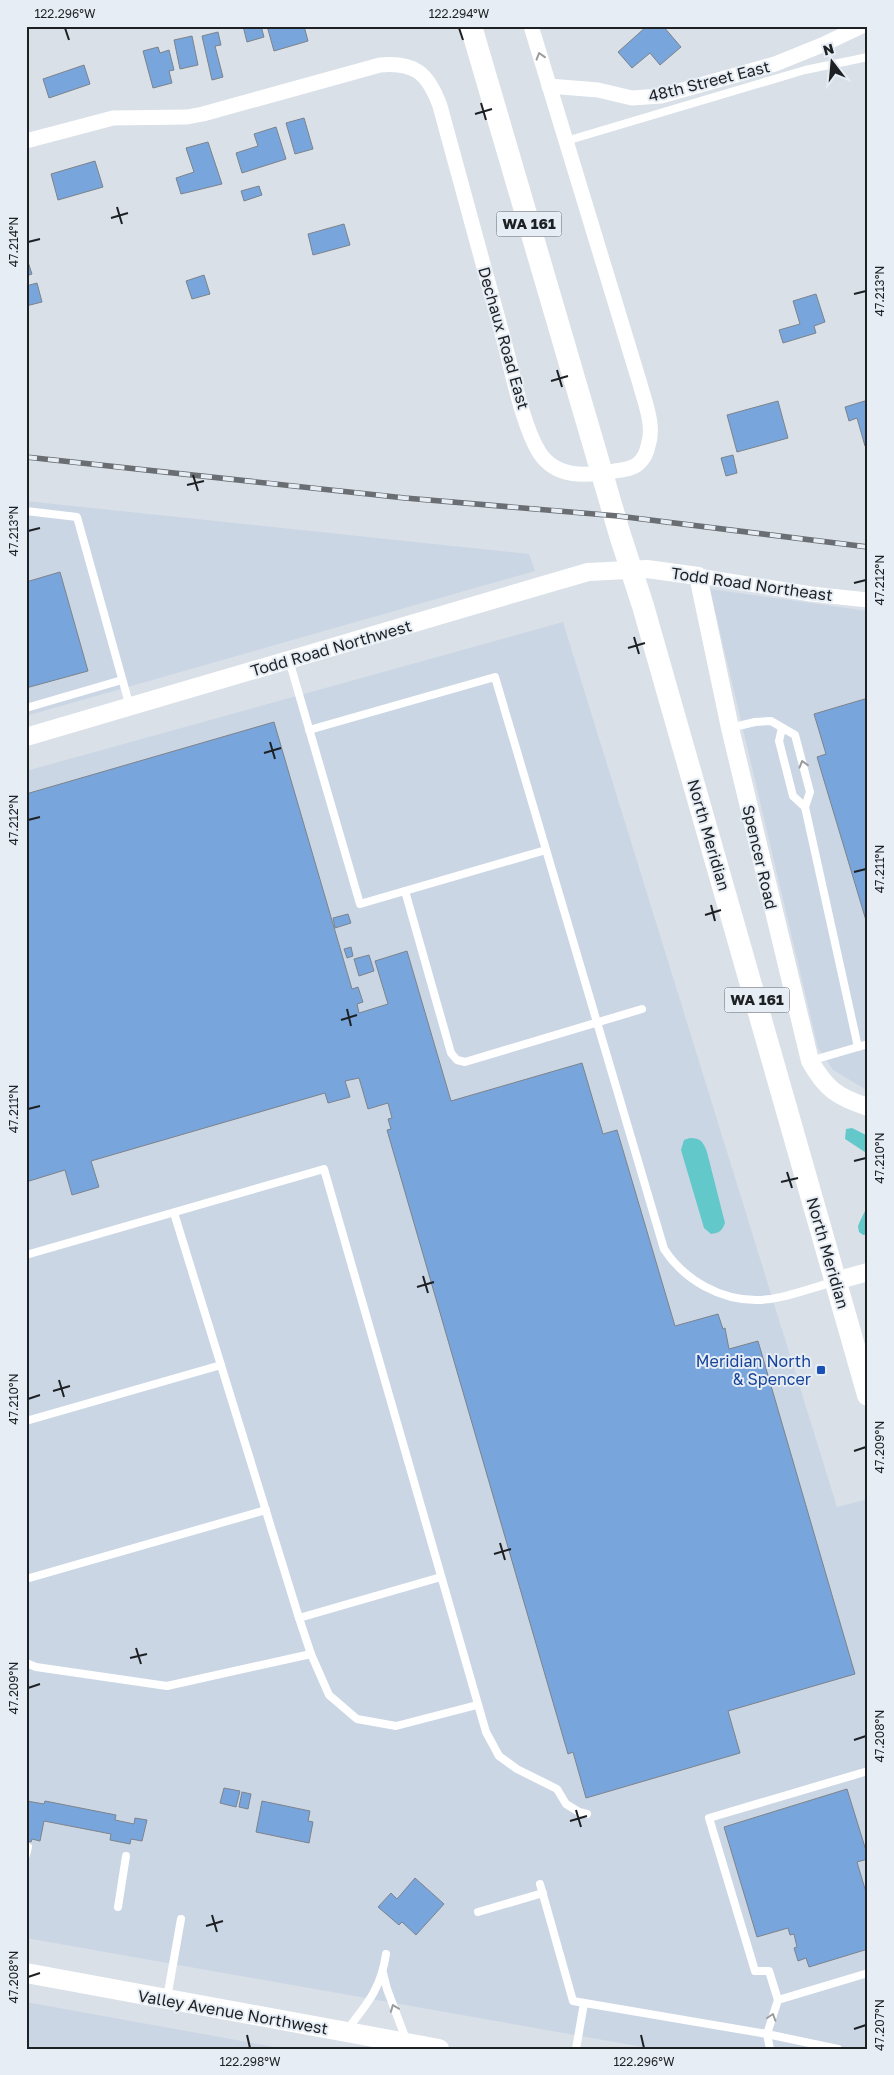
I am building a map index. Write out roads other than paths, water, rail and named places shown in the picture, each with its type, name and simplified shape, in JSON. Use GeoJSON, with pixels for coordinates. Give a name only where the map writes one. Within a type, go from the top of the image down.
{"type":"FeatureCollection","features":[{"type":"Feature","properties":{"kind":"main road","name":"North Meridian"},"geometry":{"type":"LineString","coordinates":[[471,26],[620,536],[643,606],[868,1395]]}},
{"type":"Feature","properties":{"kind":"main road","name":"Valley Avenue Northwest"},"geometry":{"type":"LineString","coordinates":[[26,1973],[439,2049]]}},
{"type":"Feature","properties":{"kind":"street","name":"Dechaux Road East"},"geometry":{"type":"LineString","coordinates":[[26,141],[114,118],[187,117],[203,114],[380,64],[398,64],[416,69],[430,83],[440,106],[517,390],[533,440],[541,454],[558,470],[583,475],[628,469],[640,463],[649,446],[651,425],[531,26]]}},
{"type":"Feature","properties":{"kind":"street","name":"48th Street East"},"geometry":{"type":"LineString","coordinates":[[549,86],[598,90],[632,98],[661,96],[775,64],[862,26]]}},
{"type":"Feature","properties":{"kind":"street","name":"Todd Road Northeast"},"geometry":{"type":"LineString","coordinates":[[637,569],[647,568],[811,594],[868,600]]}},
{"type":"Feature","properties":{"kind":"street","name":"Todd Road Northwest"},"geometry":{"type":"LineString","coordinates":[[26,738],[588,572],[637,569]]}},
{"type":"Feature","properties":{"kind":"street","name":"Spencer Road"},"geometry":{"type":"LineString","coordinates":[[698,576],[730,728],[810,1061],[820,1079],[829,1088],[868,1107]]}},
{"type":"Feature","properties":{"kind":"street"},"geometry":{"type":"LineString","coordinates":[[835,1281],[868,1272]]}},
{"type":"Feature","properties":{"kind":"lane"},"geometry":{"type":"LineString","coordinates":[[566,141],[805,70],[868,57]]}},
{"type":"Feature","properties":{"kind":"lane"},"geometry":{"type":"LineString","coordinates":[[26,511],[77,517],[130,707]]}},
{"type":"Feature","properties":{"kind":"lane"},"geometry":{"type":"LineString","coordinates":[[289,660],[360,904],[546,850]]}},
{"type":"Feature","properties":{"kind":"lane"},"geometry":{"type":"LineString","coordinates":[[309,730],[495,677],[660,1240],[672,1262],[691,1279],[722,1294],[740,1299],[760,1300],[780,1297],[835,1281]]}},
{"type":"Feature","properties":{"kind":"lane"},"geometry":{"type":"LineString","coordinates":[[26,708],[122,680]]}},
{"type":"Feature","properties":{"kind":"lane"},"geometry":{"type":"LineString","coordinates":[[730,728],[764,721],[778,724],[794,736],[810,792],[805,807],[858,1047]]}},
{"type":"Feature","properties":{"kind":"lane"},"geometry":{"type":"LineString","coordinates":[[782,728],[778,742],[793,796],[805,807]]}},
{"type":"Feature","properties":{"kind":"lane"},"geometry":{"type":"LineString","coordinates":[[404,891],[451,1053],[456,1060],[465,1062],[642,1010]]}},
{"type":"Feature","properties":{"kind":"lane"},"geometry":{"type":"LineString","coordinates":[[810,1061],[868,1044]]}},
{"type":"Feature","properties":{"kind":"lane"},"geometry":{"type":"LineString","coordinates":[[26,1255],[324,1169],[486,1732],[499,1756],[517,1769],[557,1790],[566,1804],[579,1812],[587,1814]]}},
{"type":"Feature","properties":{"kind":"lane"},"geometry":{"type":"LineString","coordinates":[[174,1213],[299,1618],[311,1654],[329,1695],[357,1719],[396,1726],[477,1705]]}},
{"type":"Feature","properties":{"kind":"lane"},"geometry":{"type":"LineString","coordinates":[[26,1421],[221,1365]]}},
{"type":"Feature","properties":{"kind":"lane"},"geometry":{"type":"LineString","coordinates":[[26,1579],[266,1510]]}},
{"type":"Feature","properties":{"kind":"lane"},"geometry":{"type":"LineString","coordinates":[[299,1618],[441,1577]]}},
{"type":"Feature","properties":{"kind":"lane"},"geometry":{"type":"LineString","coordinates":[[26,1663],[36,1667],[167,1686],[311,1654]]}},
{"type":"Feature","properties":{"kind":"lane"},"geometry":{"type":"LineString","coordinates":[[770,2049],[767,2034],[778,2000],[769,1971],[755,1972],[709,1818],[868,1771]]}},
{"type":"Feature","properties":{"kind":"lane"},"geometry":{"type":"LineString","coordinates":[[118,1907],[126,1856]]}},
{"type":"Feature","properties":{"kind":"lane"},"geometry":{"type":"LineString","coordinates":[[540,1884],[573,2000],[767,2034],[838,2049]]}},
{"type":"Feature","properties":{"kind":"lane"},"geometry":{"type":"LineString","coordinates":[[478,1912],[543,1893]]}},
{"type":"Feature","properties":{"kind":"lane"},"geometry":{"type":"LineString","coordinates":[[167,2000],[182,1919]]}},
{"type":"Feature","properties":{"kind":"lane"},"geometry":{"type":"LineString","coordinates":[[386,1954],[384,1973],[387,1989],[407,2043]]}},
{"type":"Feature","properties":{"kind":"lane"},"geometry":{"type":"LineString","coordinates":[[345,2032],[375,1992],[384,1973]]}},
{"type":"Feature","properties":{"kind":"lane"},"geometry":{"type":"LineString","coordinates":[[778,2000],[868,1974]]}},
{"type":"Feature","properties":{"kind":"lane"},"geometry":{"type":"LineString","coordinates":[[576,2049],[584,2003]]}},
{"type":"Feature","properties":{"kind":"water"},"geometry":{"type":"Polygon","coordinates":[[[852,1128],[868,1136],[868,1154],[845,1139],[846,1129],[852,1128]]]}},
{"type":"Feature","properties":{"kind":"water"},"geometry":{"type":"Polygon","coordinates":[[[690,1138],[701,1141],[707,1152],[725,1223],[721,1230],[716,1233],[711,1234],[704,1228],[681,1150],[684,1140],[690,1138]]]}},
{"type":"Feature","properties":{"kind":"water"},"geometry":{"type":"Polygon","coordinates":[[[868,1205],[868,1234],[863,1235],[859,1232],[858,1226],[868,1205]]]}},
{"type":"Feature","properties":{"kind":"railway"},"geometry":{"type":"LineString","coordinates":[[26,457],[405,498],[618,516],[868,547]]}},
{"type":"Feature","properties":{"kind":"place","name":"Meridian North & Spencer"},"geometry":{"type":"Point","coordinates":[821,1370]}}]}
